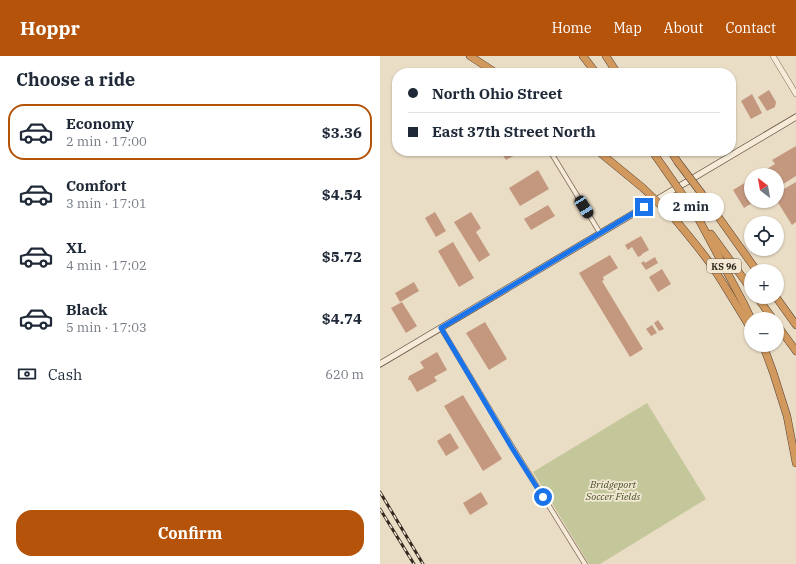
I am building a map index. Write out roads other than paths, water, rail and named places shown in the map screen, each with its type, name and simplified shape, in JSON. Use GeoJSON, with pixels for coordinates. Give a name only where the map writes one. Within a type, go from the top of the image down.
{"type":"FeatureCollection","features":[{"type":"Feature","properties":{"kind":"highway"},"geometry":{"type":"LineString","coordinates":[[470,56],[488,68]]}},
{"type":"Feature","properties":{"kind":"highway"},"geometry":{"type":"LineString","coordinates":[[583,56],[592,68]]}},
{"type":"Feature","properties":{"kind":"highway"},"geometry":{"type":"LineString","coordinates":[[606,56],[614,68]]}},
{"type":"Feature","properties":{"kind":"highway"},"geometry":{"type":"LineString","coordinates":[[604,156],[643,188],[674,218],[695,243],[744,317]]}},
{"type":"Feature","properties":{"kind":"highway"},"geometry":{"type":"LineString","coordinates":[[656,156],[744,279]]}},
{"type":"Feature","properties":{"kind":"highway"},"geometry":{"type":"LineString","coordinates":[[674,156],[752,264]]}},
{"type":"Feature","properties":{"kind":"highway","name":"KS 96"},"geometry":{"type":"LineString","coordinates":[[696,214],[747,312]]}},
{"type":"Feature","properties":{"kind":"highway"},"geometry":{"type":"LineString","coordinates":[[781,304],[796,325]]}},
{"type":"Feature","properties":{"kind":"highway"},"geometry":{"type":"LineString","coordinates":[[784,335],[796,351]]}},
{"type":"Feature","properties":{"kind":"highway"},"geometry":{"type":"LineString","coordinates":[[766,352],[787,416],[796,463]]}},
{"type":"Feature","properties":{"kind":"main road"},"geometry":{"type":"LineString","coordinates":[[736,153],[796,117]]}},
{"type":"Feature","properties":{"kind":"main road"},"geometry":{"type":"LineString","coordinates":[[380,364],[730,156]]}},
{"type":"Feature","properties":{"kind":"street"},"geometry":{"type":"LineString","coordinates":[[773,56],[796,94]]}},
{"type":"Feature","properties":{"kind":"street"},"geometry":{"type":"LineString","coordinates":[[553,156],[600,233]]}},
{"type":"Feature","properties":{"kind":"street"},"geometry":{"type":"LineString","coordinates":[[441,328],[512,448],[585,564]]}},
{"type":"Feature","properties":{"kind":"railway"},"geometry":{"type":"LineString","coordinates":[[380,492],[423,564]]}},
{"type":"Feature","properties":{"kind":"railway"},"geometry":{"type":"LineString","coordinates":[[380,509],[414,564]]}},
{"type":"Feature","properties":{"kind":"park label","name":"Bridgeport Soccer Fields"},"geometry":{"type":"Point","coordinates":[613,490]}}]}
